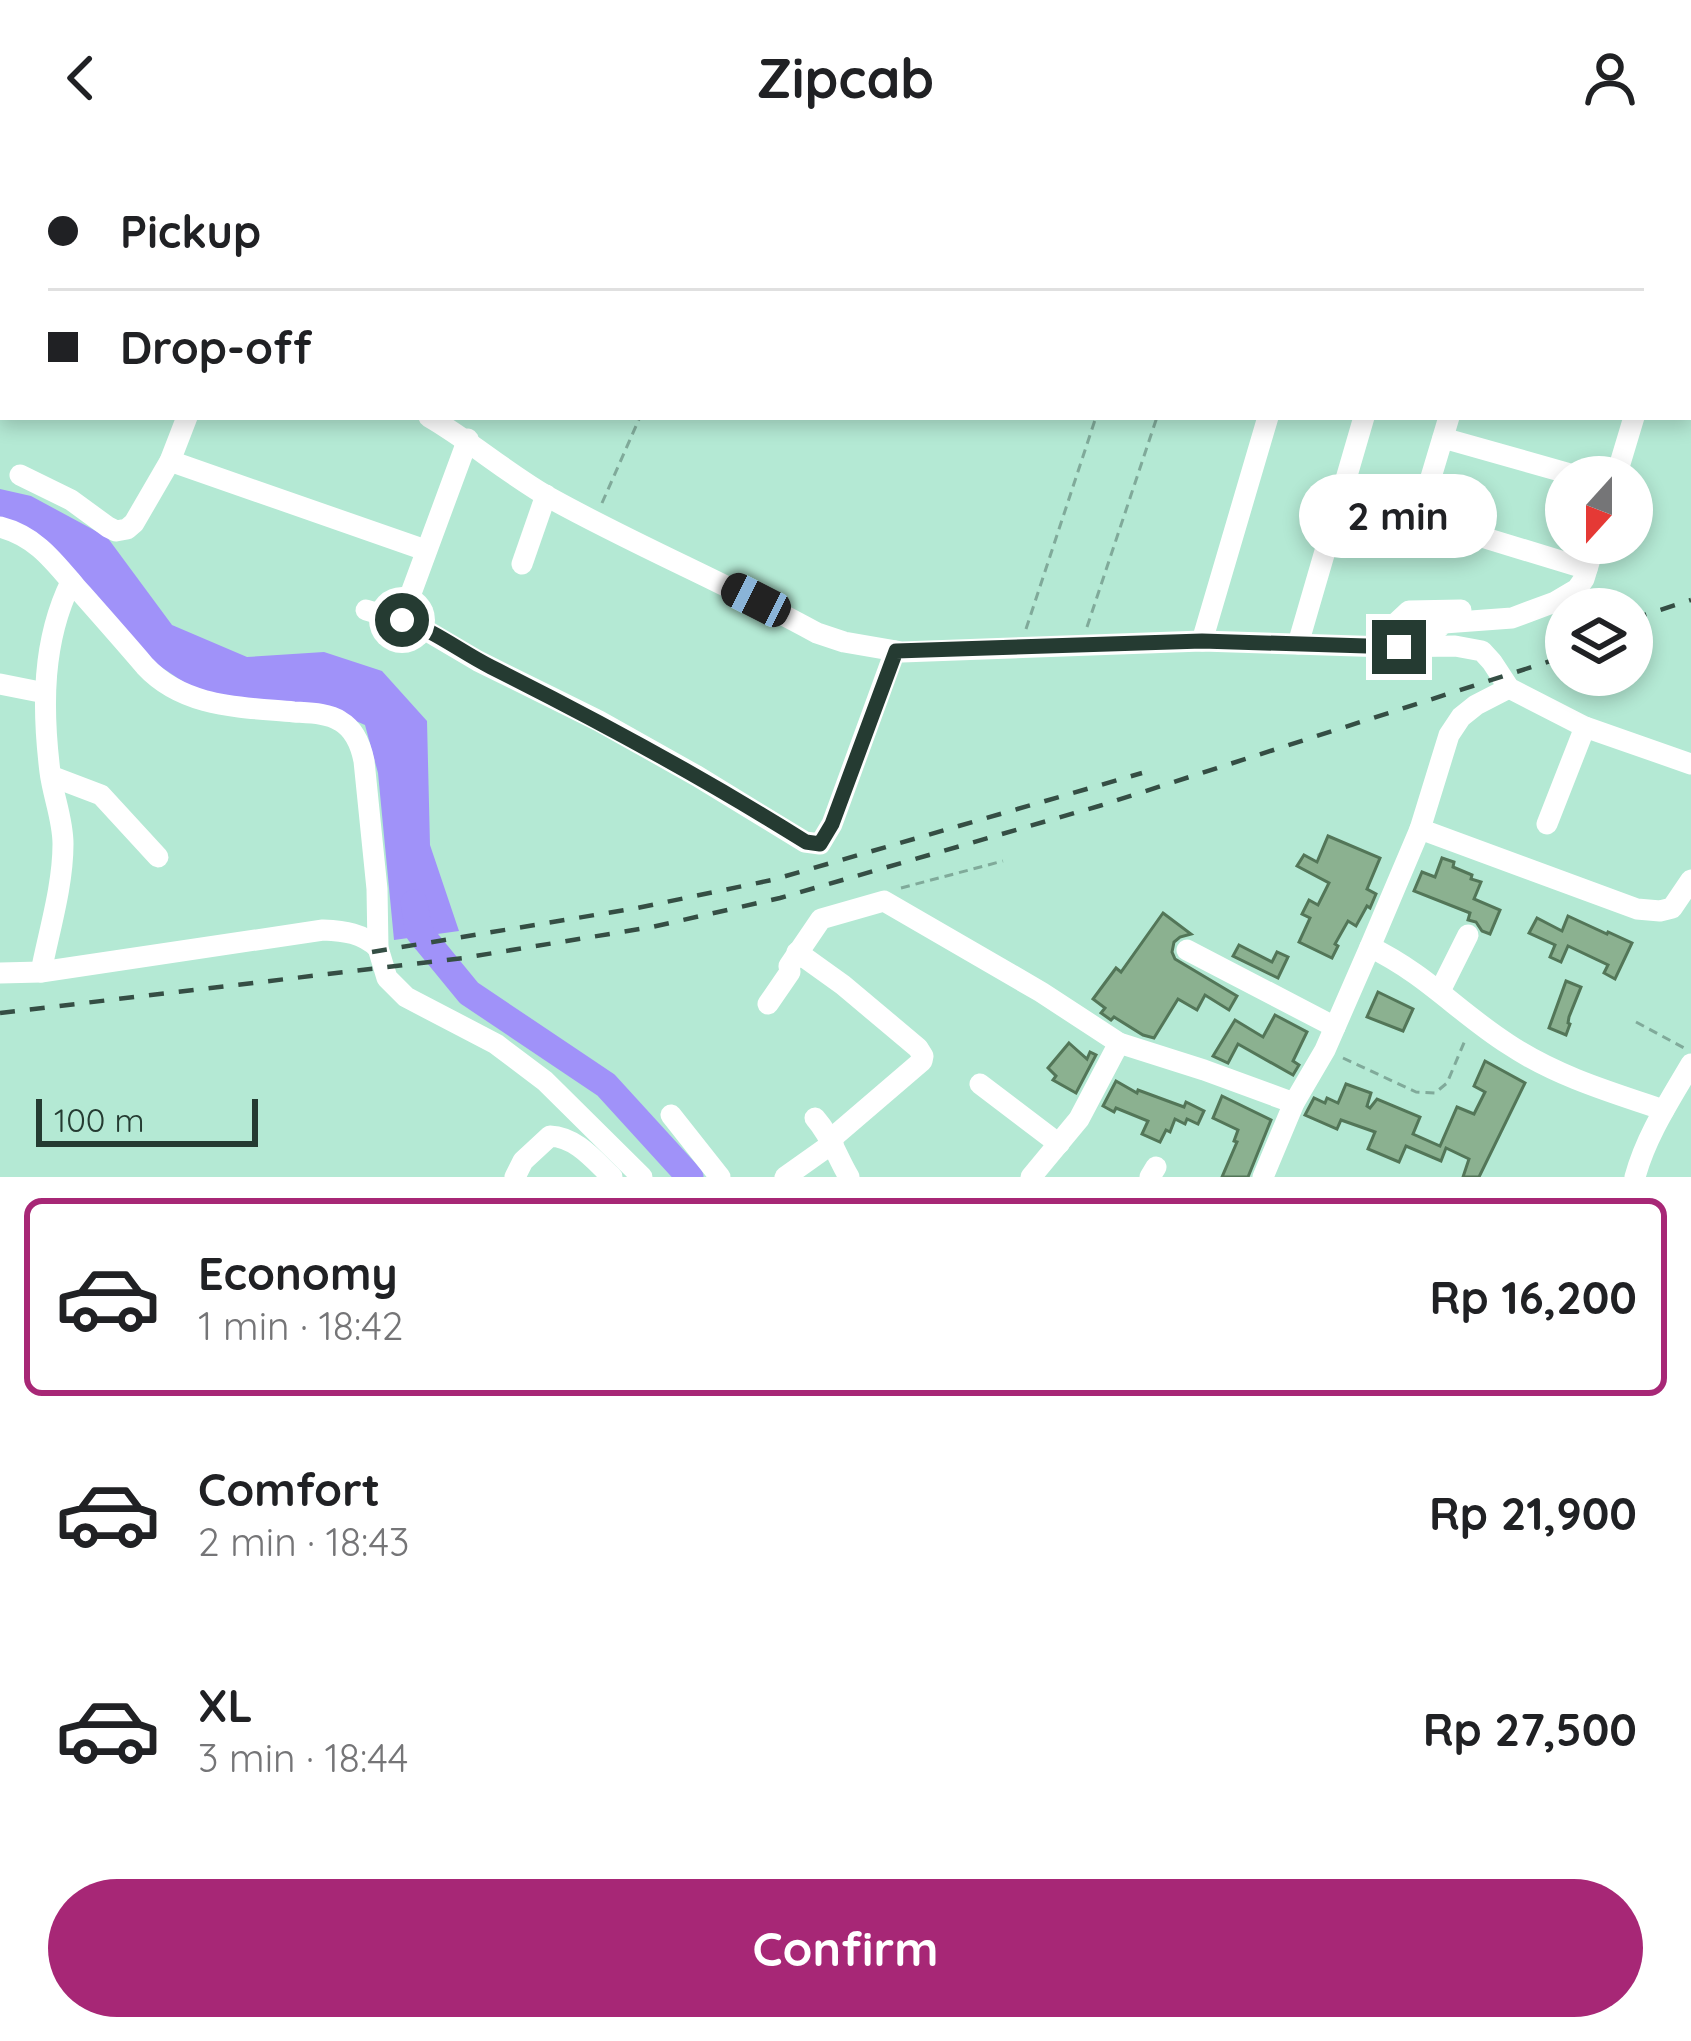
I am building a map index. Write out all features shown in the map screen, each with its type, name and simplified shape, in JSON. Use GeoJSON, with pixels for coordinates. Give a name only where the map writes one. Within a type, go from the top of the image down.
{"type":"FeatureCollection","features":[{"type":"Feature","properties":{"kind":"street"},"geometry":{"type":"LineString","coordinates":[[20,475],[116,531],[127,529],[170,460],[186,420]]}},
{"type":"Feature","properties":{"kind":"street"},"geometry":{"type":"LineString","coordinates":[[434,420],[546,495],[594,521],[844,642],[896,651],[1202,641],[1455,646],[1482,651],[1509,688],[1585,728],[1691,764]]}},
{"type":"Feature","properties":{"kind":"street"},"geometry":{"type":"LineString","coordinates":[[1202,641],[1267,420]]}},
{"type":"Feature","properties":{"kind":"street"},"geometry":{"type":"LineString","coordinates":[[1298,644],[1363,420]]}},
{"type":"Feature","properties":{"kind":"street"},"geometry":{"type":"LineString","coordinates":[[1622,456],[1633,420]]}},
{"type":"Feature","properties":{"kind":"street"},"geometry":{"type":"LineString","coordinates":[[1545,464],[1446,427],[1420,514],[1423,519],[1587,569]]}},
{"type":"Feature","properties":{"kind":"street"},"geometry":{"type":"LineString","coordinates":[[417,625],[407,604],[468,440]]}},
{"type":"Feature","properties":{"kind":"street"},"geometry":{"type":"LineString","coordinates":[[170,460],[425,550]]}},
{"type":"Feature","properties":{"kind":"street"},"geometry":{"type":"LineString","coordinates":[[522,564],[546,495]]}},
{"type":"Feature","properties":{"kind":"street"},"geometry":{"type":"LineString","coordinates":[[0,527],[38,545],[158,680],[177,692],[237,707],[325,716],[348,728],[364,761],[378,948],[394,987],[496,1045],[545,1081],[642,1177]]}},
{"type":"Feature","properties":{"kind":"street"},"geometry":{"type":"LineString","coordinates":[[1409,611],[1444,623],[1512,618],[1577,589],[1589,564]]}},
{"type":"Feature","properties":{"kind":"street"},"geometry":{"type":"LineString","coordinates":[[41,972],[63,852],[45,734],[45,693],[54,621],[71,581]]}},
{"type":"Feature","properties":{"kind":"street"},"geometry":{"type":"LineString","coordinates":[[1388,647],[1395,624],[1409,611],[1534,609]]}},
{"type":"Feature","properties":{"kind":"street"},"geometry":{"type":"LineString","coordinates":[[366,610],[417,625],[619,732],[806,842],[820,844],[832,824],[896,651]]}},
{"type":"Feature","properties":{"kind":"street"},"geometry":{"type":"LineString","coordinates":[[1417,647],[1444,623]]}},
{"type":"Feature","properties":{"kind":"street"},"geometry":{"type":"LineString","coordinates":[[0,684],[45,693]]}},
{"type":"Feature","properties":{"kind":"street"},"geometry":{"type":"LineString","coordinates":[[1263,1177],[1294,1103],[1335,1028],[1420,829],[1449,735],[1476,705],[1509,688]]}},
{"type":"Feature","properties":{"kind":"street"},"geometry":{"type":"LineString","coordinates":[[1547,824],[1585,728]]}},
{"type":"Feature","properties":{"kind":"street"},"geometry":{"type":"LineString","coordinates":[[51,776],[101,795],[158,857]]}},
{"type":"Feature","properties":{"kind":"street"},"geometry":{"type":"LineString","coordinates":[[1420,829],[1637,909],[1672,908],[1691,880]]}},
{"type":"Feature","properties":{"kind":"street"},"geometry":{"type":"LineString","coordinates":[[768,1004],[821,920],[884,901],[1119,1043],[1294,1103]]}},
{"type":"Feature","properties":{"kind":"street"},"geometry":{"type":"LineString","coordinates":[[0,973],[41,972],[323,930],[355,934],[378,948]]}},
{"type":"Feature","properties":{"kind":"street"},"geometry":{"type":"LineString","coordinates":[[1441,991],[1468,935]]}},
{"type":"Feature","properties":{"kind":"street"},"geometry":{"type":"LineString","coordinates":[[1370,947],[1399,961],[1510,1046],[1580,1083],[1664,1110]]}},
{"type":"Feature","properties":{"kind":"street"},"geometry":{"type":"LineString","coordinates":[[1186,950],[1335,1028]]}},
{"type":"Feature","properties":{"kind":"street"},"geometry":{"type":"LineString","coordinates":[[785,1177],[884,1096],[923,1056],[843,985],[797,952]]}},
{"type":"Feature","properties":{"kind":"street"},"geometry":{"type":"LineString","coordinates":[[1031,1177],[1079,1119],[1119,1043]]}},
{"type":"Feature","properties":{"kind":"street"},"geometry":{"type":"LineString","coordinates":[[1635,1177],[1664,1110],[1691,1064]]}},
{"type":"Feature","properties":{"kind":"street"},"geometry":{"type":"LineString","coordinates":[[980,1084],[1059,1144]]}},
{"type":"Feature","properties":{"kind":"street"},"geometry":{"type":"LineString","coordinates":[[670,1115],[721,1177]]}},
{"type":"Feature","properties":{"kind":"street"},"geometry":{"type":"LineString","coordinates":[[815,1118],[849,1177]]}},
{"type":"Feature","properties":{"kind":"street"},"geometry":{"type":"LineString","coordinates":[[514,1177],[523,1161],[550,1136],[573,1142],[612,1177]]}},
{"type":"Feature","properties":{"kind":"path"},"geometry":{"type":"LineString","coordinates":[[594,521],[639,420]]}},
{"type":"Feature","properties":{"kind":"path"},"geometry":{"type":"LineString","coordinates":[[1020,648],[1095,420]]}},
{"type":"Feature","properties":{"kind":"path"},"geometry":{"type":"LineString","coordinates":[[1081,646],[1156,420]]}},
{"type":"Feature","properties":{"kind":"path"},"geometry":{"type":"LineString","coordinates":[[884,901],[886,892],[1004,861]]}},
{"type":"Feature","properties":{"kind":"path"},"geometry":{"type":"LineString","coordinates":[[1325,1050],[1416,1092],[1435,1094],[1447,1083],[1473,1018]]}},
{"type":"Feature","properties":{"kind":"path"},"geometry":{"type":"LineString","coordinates":[[1636,1022],[1691,1054]]}},
{"type":"Feature","properties":{"kind":"shaded area"},"geometry":{"type":"Polygon","coordinates":[[[0,489],[31,496],[107,537],[172,625],[247,657],[324,652],[382,671],[427,721],[430,845],[459,931],[394,940],[378,773],[365,725],[324,707],[212,701],[128,645],[89,593],[0,525],[0,489]]]}},
{"type":"Feature","properties":{"kind":"building"},"geometry":{"type":"Polygon","coordinates":[[[1328,836],[1380,858],[1367,889],[1376,894],[1370,908],[1356,926],[1348,921],[1332,958],[1299,942],[1310,918],[1302,914],[1309,900],[1318,905],[1329,883],[1297,866],[1304,855],[1317,862],[1328,836]]]}},
{"type":"Feature","properties":{"kind":"building"},"geometry":{"type":"Polygon","coordinates":[[[1442,858],[1481,882],[1474,899],[1500,910],[1490,934],[1468,920],[1470,913],[1414,891],[1422,872],[1435,877],[1442,858]]]}},
{"type":"Feature","properties":{"kind":"building"},"geometry":{"type":"Polygon","coordinates":[[[1163,913],[1191,934],[1174,942],[1175,959],[1237,996],[1229,1010],[1205,995],[1197,1010],[1178,999],[1154,1038],[1114,1017],[1111,1020],[1093,999],[1116,968],[1121,972],[1163,913]]]}},
{"type":"Feature","properties":{"kind":"building"},"geometry":{"type":"Polygon","coordinates":[[[1568,916],[1632,943],[1615,979],[1604,973],[1608,965],[1568,946],[1561,962],[1550,957],[1555,945],[1529,933],[1537,918],[1562,931],[1568,916]]]}},
{"type":"Feature","properties":{"kind":"building"},"geometry":{"type":"Polygon","coordinates":[[[1239,945],[1272,962],[1277,952],[1288,957],[1278,978],[1233,956],[1239,945]]]}},
{"type":"Feature","properties":{"kind":"building"},"geometry":{"type":"Polygon","coordinates":[[[1566,981],[1581,987],[1566,1035],[1549,1028],[1566,981]]]}},
{"type":"Feature","properties":{"kind":"building"},"geometry":{"type":"Polygon","coordinates":[[[1378,992],[1413,1009],[1403,1031],[1367,1017],[1378,992]]]}},
{"type":"Feature","properties":{"kind":"building"},"geometry":{"type":"Polygon","coordinates":[[[1275,1015],[1307,1032],[1293,1061],[1299,1065],[1293,1075],[1238,1044],[1228,1063],[1213,1056],[1235,1020],[1263,1037],[1275,1015]]]}},
{"type":"Feature","properties":{"kind":"building"},"geometry":{"type":"Polygon","coordinates":[[[1069,1043],[1087,1059],[1090,1052],[1096,1055],[1076,1093],[1053,1080],[1056,1076],[1048,1068],[1069,1043]]]}},
{"type":"Feature","properties":{"kind":"building"},"geometry":{"type":"Polygon","coordinates":[[[1485,1061],[1525,1083],[1479,1177],[1463,1177],[1469,1159],[1446,1148],[1441,1161],[1406,1146],[1399,1162],[1368,1149],[1375,1132],[1341,1120],[1337,1129],[1305,1115],[1314,1098],[1338,1103],[1346,1084],[1371,1093],[1370,1108],[1377,1099],[1420,1117],[1413,1134],[1440,1146],[1457,1107],[1474,1114],[1485,1092],[1474,1086],[1485,1061]]]}},
{"type":"Feature","properties":{"kind":"building"},"geometry":{"type":"Polygon","coordinates":[[[1116,1081],[1137,1093],[1184,1107],[1186,1102],[1204,1111],[1198,1124],[1175,1119],[1160,1142],[1142,1134],[1148,1121],[1103,1106],[1116,1081]]]}},
{"type":"Feature","properties":{"kind":"building"},"geometry":{"type":"Polygon","coordinates":[[[1222,1096],[1271,1120],[1248,1177],[1222,1177],[1238,1130],[1213,1118],[1222,1096]]]}},
{"type":"Feature","properties":{"kind":"waterway"},"geometry":{"type":"LineString","coordinates":[[414,903],[419,932],[469,993],[606,1085],[690,1177]]}},
{"type":"Feature","properties":{"kind":"railway"},"geometry":{"type":"LineString","coordinates":[[1653,612],[1691,600]]}},
{"type":"Feature","properties":{"kind":"railway"},"geometry":{"type":"LineString","coordinates":[[0,1013],[463,958],[652,927],[780,898],[1099,806],[1545,663]]}},
{"type":"Feature","properties":{"kind":"railway"},"geometry":{"type":"LineString","coordinates":[[372,952],[637,908],[772,880],[1142,773]]}},
{"type":"Feature","properties":{"kind":"route"},"geometry":{"type":"LineString","coordinates":[[402,620],[599,721],[806,842],[820,844],[832,824],[896,651],[1202,641],[1399,647]]}}]}
